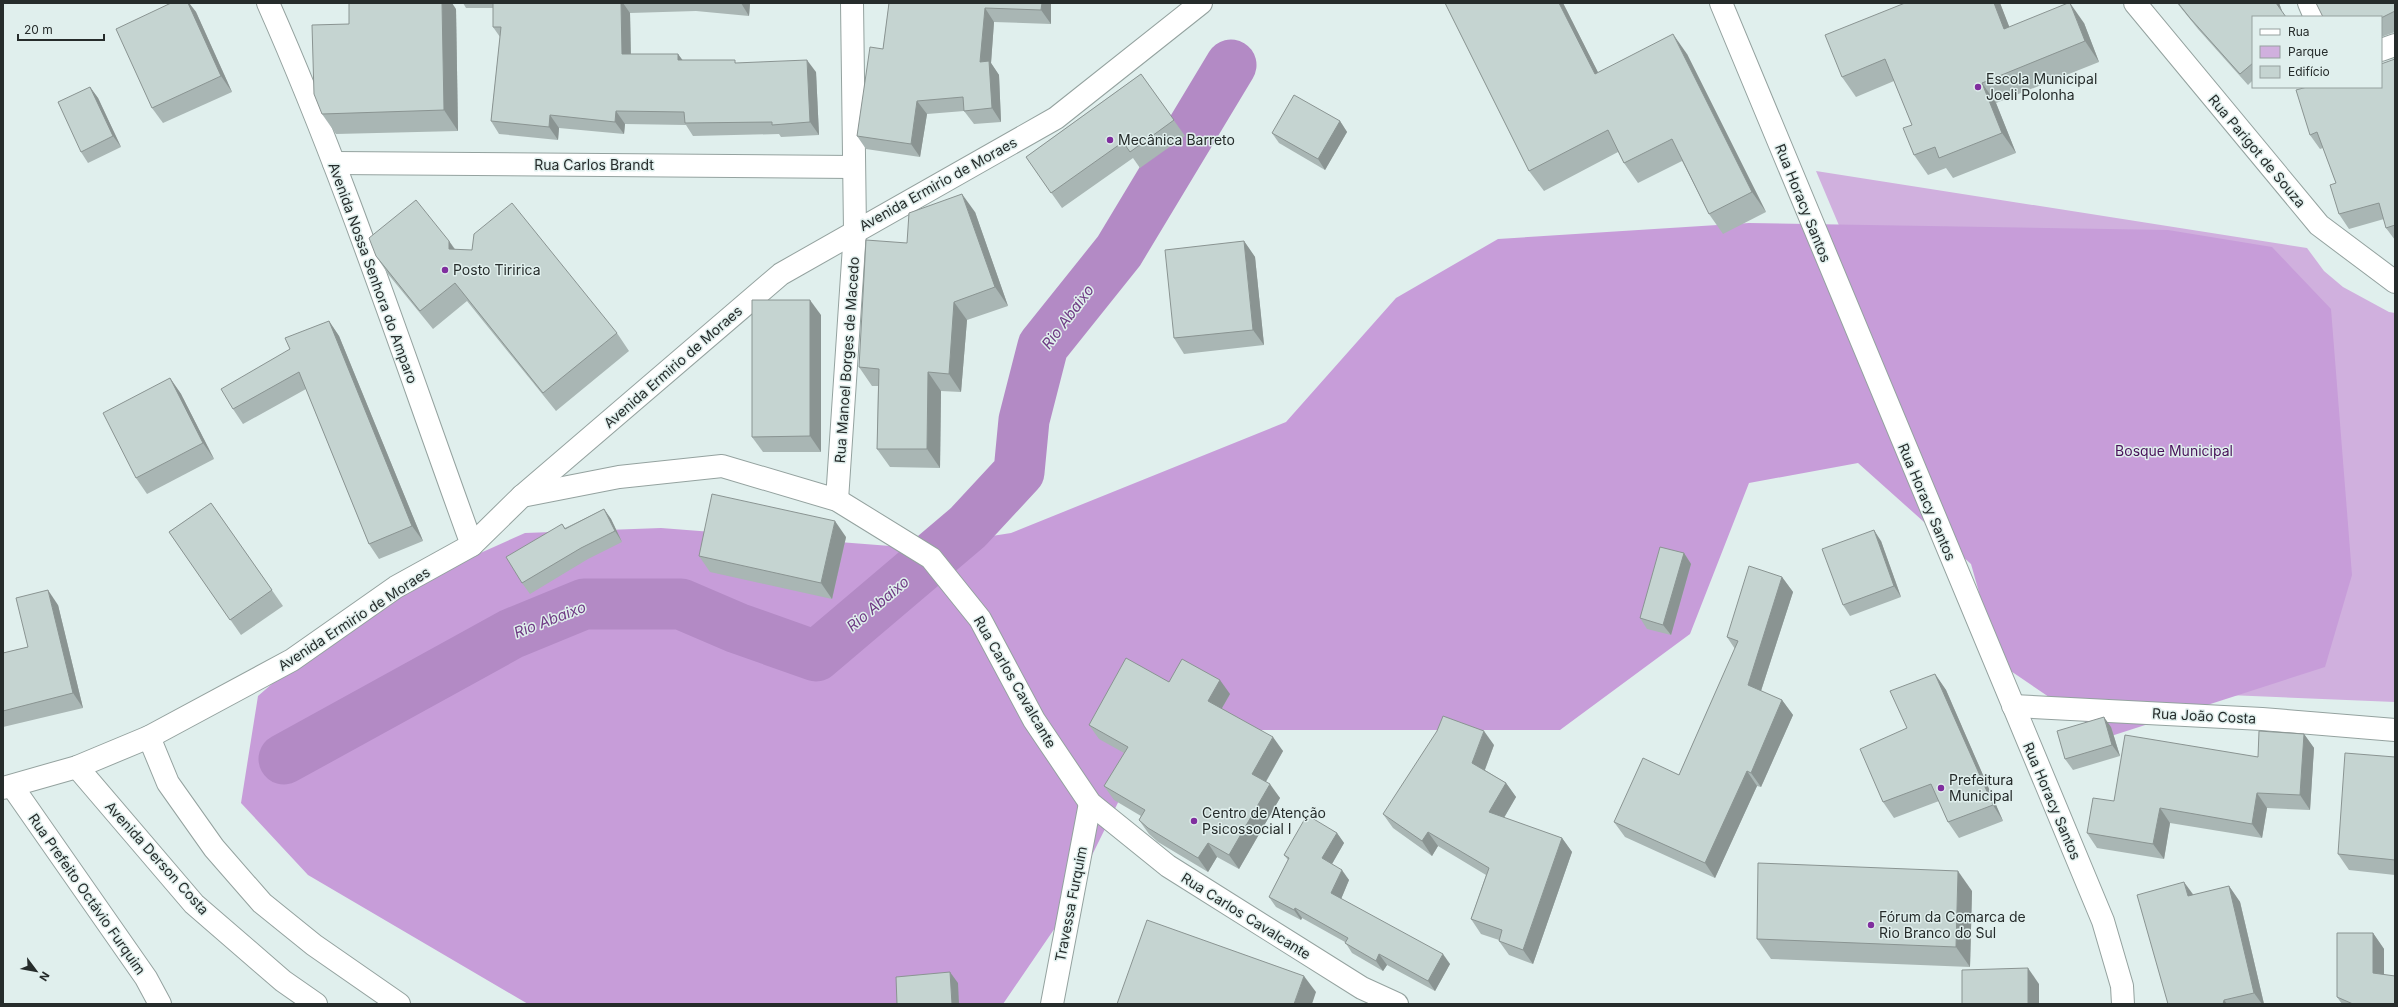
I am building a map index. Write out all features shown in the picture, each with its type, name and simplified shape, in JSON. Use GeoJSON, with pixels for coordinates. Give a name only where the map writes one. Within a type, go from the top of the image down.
{"type":"FeatureCollection","features":[{"type":"Feature","properties":{"kind":"street","name":"Avenida Nossa Senhora do Amparo"},"geometry":{"type":"LineString","coordinates":[[268,3],[302,81],[334,163],[472,545]]}},
{"type":"Feature","properties":{"kind":"street","name":"Rua Manoel Borges de Macedo"},"geometry":{"type":"LineString","coordinates":[[838,500],[856,231],[852,3]]}},
{"type":"Feature","properties":{"kind":"street","name":"Avenida Ermirio de Moraes"},"geometry":{"type":"LineString","coordinates":[[8,787],[77,767],[150,737],[292,660],[396,587],[472,545],[522,496],[781,274],[1056,118],[1201,3]]}},
{"type":"Feature","properties":{"kind":"street","name":"Rua Horacy Santos"},"geometry":{"type":"LineString","coordinates":[[1721,3],[2103,921],[2122,986],[2123,1004]]}},
{"type":"Feature","properties":{"kind":"street","name":"Rua Parigot de Souza"},"geometry":{"type":"LineString","coordinates":[[2135,3],[2319,225],[2395,282]]}},
{"type":"Feature","properties":{"kind":"street"},"geometry":{"type":"LineString","coordinates":[[2309,3],[2315,16]]}},
{"type":"Feature","properties":{"kind":"street"},"geometry":{"type":"LineString","coordinates":[[2382,50],[2395,45]]}},
{"type":"Feature","properties":{"kind":"street","name":"Rua Carlos Brandt"},"geometry":{"type":"LineString","coordinates":[[334,163],[854,166]]}},
{"type":"Feature","properties":{"kind":"street","name":"Rua Carlos Cavalcante"},"geometry":{"type":"LineString","coordinates":[[522,496],[620,477],[722,466],[838,500],[931,558],[980,619],[1034,720],[1090,803],[1168,866],[1362,988],[1397,1004]]}},
{"type":"Feature","properties":{"kind":"street","name":"Rua João Costa"},"geometry":{"type":"LineString","coordinates":[[2013,706],[2262,719],[2395,730]]}},
{"type":"Feature","properties":{"kind":"street"},"geometry":{"type":"LineString","coordinates":[[150,737],[168,783],[214,848],[262,903],[314,945],[399,1004]]}},
{"type":"Feature","properties":{"kind":"street","name":"Avenida Derson Costa"},"geometry":{"type":"LineString","coordinates":[[77,767],[194,904],[283,981],[316,1004]]}},
{"type":"Feature","properties":{"kind":"street","name":"Rua Prefeito Octávio Furquim"},"geometry":{"type":"LineString","coordinates":[[8,787],[134,959],[160,1004]]}},
{"type":"Feature","properties":{"kind":"street","name":"Travessa Furquim"},"geometry":{"type":"LineString","coordinates":[[1052,1004],[1090,803]]}},
{"type":"Feature","properties":{"kind":"green space","name":"Bosque Municipal"},"geometry":{"type":"Polygon","coordinates":[[[1816,171],[2307,248],[2324,271],[2343,287],[2389,312],[2395,313],[2395,702],[2061,688],[2031,680],[1816,171]]]}},
{"type":"Feature","properties":{"kind":"green space"},"geometry":{"type":"Polygon","coordinates":[[[1749,223],[2168,230],[2272,247],[2331,309],[2352,575],[2325,667],[2108,737],[1999,663],[1971,564],[1858,463],[1749,483],[1690,634],[1560,730],[1197,730],[1140,758],[1059,922],[1003,1004],[528,1004],[308,875],[241,803],[258,696],[362,606],[525,533],[661,528],[916,548],[1011,533],[1286,422],[1396,298],[1498,239],[1749,223]]]}},
{"type":"Feature","properties":{"kind":"building"},"geometry":{"type":"Polygon","coordinates":[[[171,3],[188,3],[221,76],[152,108],[116,29],[171,3]]]}},
{"type":"Feature","properties":{"kind":"building"},"geometry":{"type":"Polygon","coordinates":[[[349,3],[442,3],[444,110],[322,114],[314,94],[312,25],[349,24],[349,3]]]}},
{"type":"Feature","properties":{"kind":"building"},"geometry":{"type":"Polygon","coordinates":[[[493,3],[621,3],[622,54],[678,54],[678,60],[735,60],[735,63],[807,60],[810,122],[772,125],[772,122],[685,123],[684,112],[616,111],[615,122],[550,115],[549,127],[491,121],[501,27],[493,27],[493,3]]]}},
{"type":"Feature","properties":{"kind":"building"},"geometry":{"type":"Polygon","coordinates":[[[889,3],[1042,3],[1041,10],[985,8],[980,62],[989,61],[992,108],[964,111],[963,97],[917,101],[911,144],[857,136],[870,47],[883,49],[889,3]]]}},
{"type":"Feature","properties":{"kind":"building"},"geometry":{"type":"Polygon","coordinates":[[[1445,3],[1559,3],[1595,74],[1673,34],[1752,192],[1709,214],[1672,139],[1624,163],[1608,130],[1529,171],[1445,3]]]}},
{"type":"Feature","properties":{"kind":"building"},"geometry":{"type":"Polygon","coordinates":[[[1905,3],[1994,3],[2004,29],[2070,3],[2085,41],[1982,83],[2002,133],[1939,158],[1935,147],[1914,155],[1903,128],[1912,125],[1885,59],[1842,77],[1825,35],[1905,3]]]}},
{"type":"Feature","properties":{"kind":"building"},"geometry":{"type":"Polygon","coordinates":[[[2178,3],[2276,3],[2285,16],[2252,16],[2252,64],[2240,74],[2178,3]]]}},
{"type":"Feature","properties":{"kind":"building"},"geometry":{"type":"Polygon","coordinates":[[[2316,3],[2395,3],[2395,11],[2382,18],[2382,16],[2322,16],[2316,3]]]}},
{"type":"Feature","properties":{"kind":"building"},"geometry":{"type":"Polygon","coordinates":[[[2395,59],[2395,225],[2386,228],[2379,203],[2339,214],[2330,185],[2336,183],[2317,132],[2310,135],[2296,90],[2303,88],[2382,88],[2382,64],[2395,59]]]}},
{"type":"Feature","properties":{"kind":"building"},"geometry":{"type":"Polygon","coordinates":[[[1141,74],[1174,120],[1130,152],[1123,142],[1051,193],[1026,157],[1141,74]]]}},
{"type":"Feature","properties":{"kind":"building"},"geometry":{"type":"Polygon","coordinates":[[[90,87],[113,136],[81,152],[58,102],[90,87]]]}},
{"type":"Feature","properties":{"kind":"building"},"geometry":{"type":"Polygon","coordinates":[[[1294,95],[1340,121],[1318,159],[1272,133],[1294,95]]]}},
{"type":"Feature","properties":{"kind":"building"},"geometry":{"type":"Polygon","coordinates":[[[962,194],[995,287],[954,302],[949,374],[928,372],[927,449],[877,449],[879,369],[859,367],[866,240],[907,243],[909,213],[962,194]]]}},
{"type":"Feature","properties":{"kind":"building"},"geometry":{"type":"Polygon","coordinates":[[[416,200],[449,241],[449,249],[472,250],[474,234],[512,203],[617,333],[543,393],[455,283],[420,311],[376,256],[369,238],[416,200]]]}},
{"type":"Feature","properties":{"kind":"building"},"geometry":{"type":"Polygon","coordinates":[[[1244,241],[1253,330],[1174,338],[1165,250],[1244,241]]]}},
{"type":"Feature","properties":{"kind":"building"},"geometry":{"type":"Polygon","coordinates":[[[752,300],[810,300],[810,436],[752,437],[752,300]]]}},
{"type":"Feature","properties":{"kind":"building"},"geometry":{"type":"Polygon","coordinates":[[[329,321],[412,526],[369,544],[299,372],[233,409],[221,389],[290,349],[285,338],[329,321]]]}},
{"type":"Feature","properties":{"kind":"building"},"geometry":{"type":"Polygon","coordinates":[[[170,378],[203,443],[136,478],[103,413],[170,378]]]}},
{"type":"Feature","properties":{"kind":"building"},"geometry":{"type":"Polygon","coordinates":[[[712,494],[835,521],[821,583],[699,556],[712,494]]]}},
{"type":"Feature","properties":{"kind":"building"},"geometry":{"type":"Polygon","coordinates":[[[211,503],[272,590],[230,620],[169,532],[211,503]]]}},
{"type":"Feature","properties":{"kind":"building"},"geometry":{"type":"Polygon","coordinates":[[[604,509],[615,531],[581,548],[522,583],[506,557],[562,524],[565,529],[604,509]]]}},
{"type":"Feature","properties":{"kind":"building"},"geometry":{"type":"Polygon","coordinates":[[[1874,530],[1894,586],[1843,605],[1822,549],[1874,530]]]}},
{"type":"Feature","properties":{"kind":"building"},"geometry":{"type":"Polygon","coordinates":[[[1660,547],[1684,553],[1663,625],[1640,618],[1660,547]]]}},
{"type":"Feature","properties":{"kind":"building"},"geometry":{"type":"Polygon","coordinates":[[[1749,566],[1782,577],[1748,685],[1782,700],[1751,773],[1747,771],[1705,863],[1614,822],[1643,758],[1679,775],[1738,641],[1727,637],[1749,566]]]}},
{"type":"Feature","properties":{"kind":"building"},"geometry":{"type":"Polygon","coordinates":[[[48,590],[73,693],[3,711],[3,653],[28,647],[16,598],[48,590]]]}},
{"type":"Feature","properties":{"kind":"building"},"geometry":{"type":"Polygon","coordinates":[[[1126,658],[1169,682],[1182,659],[1220,680],[1208,701],[1273,737],[1252,774],[1270,784],[1229,855],[1208,843],[1198,858],[1148,828],[1139,820],[1145,810],[1104,786],[1128,747],[1089,725],[1126,658]]]}},
{"type":"Feature","properties":{"kind":"building"},"geometry":{"type":"Polygon","coordinates":[[[1935,674],[1993,805],[1948,822],[1931,784],[1883,802],[1860,749],[1907,728],[1890,691],[1935,674]]]}},
{"type":"Feature","properties":{"kind":"building"},"geometry":{"type":"Polygon","coordinates":[[[1443,716],[1484,731],[1472,763],[1506,783],[1489,812],[1562,838],[1523,950],[1499,941],[1502,930],[1471,919],[1489,868],[1428,832],[1422,841],[1383,814],[1437,731],[1443,716]]]}},
{"type":"Feature","properties":{"kind":"building"},"geometry":{"type":"Polygon","coordinates":[[[2104,717],[2112,745],[2065,759],[2057,731],[2104,717]]]}},
{"type":"Feature","properties":{"kind":"building"},"geometry":{"type":"Polygon","coordinates":[[[2259,731],[2304,734],[2300,795],[2257,793],[2252,824],[2160,808],[2153,844],[2087,833],[2093,798],[2114,801],[2125,735],[2258,757],[2259,731]]]}},
{"type":"Feature","properties":{"kind":"building"},"geometry":{"type":"Polygon","coordinates":[[[2345,753],[2395,757],[2395,860],[2338,854],[2345,753]]]}},
{"type":"Feature","properties":{"kind":"building"},"geometry":{"type":"Polygon","coordinates":[[[1307,815],[1337,833],[1322,858],[1342,870],[1331,893],[1443,954],[1428,981],[1379,954],[1376,961],[1345,943],[1348,938],[1295,908],[1294,910],[1269,897],[1289,858],[1284,855],[1307,815]]]}},
{"type":"Feature","properties":{"kind":"building","name":"Fórum da Comarca de Rio Branco do Sul"},"geometry":{"type":"Polygon","coordinates":[[[1758,863],[1958,871],[1956,947],[1757,939],[1758,863]]]}},
{"type":"Feature","properties":{"kind":"building"},"geometry":{"type":"Polygon","coordinates":[[[2184,882],[2188,896],[2229,886],[2254,993],[2224,1000],[2223,1004],[2168,1004],[2137,895],[2184,882]]]}},
{"type":"Feature","properties":{"kind":"building"},"geometry":{"type":"Polygon","coordinates":[[[1147,920],[1304,976],[1294,1004],[1117,1004],[1147,920]]]}},
{"type":"Feature","properties":{"kind":"building"},"geometry":{"type":"Polygon","coordinates":[[[2337,933],[2373,933],[2373,973],[2395,976],[2395,1004],[2353,1004],[2337,997],[2337,933]]]}},
{"type":"Feature","properties":{"kind":"building"},"geometry":{"type":"Polygon","coordinates":[[[2028,968],[2028,1004],[1962,1004],[1962,970],[2028,968]]]}},
{"type":"Feature","properties":{"kind":"building"},"geometry":{"type":"Polygon","coordinates":[[[950,972],[952,1004],[897,1004],[896,977],[950,972]]]}},
{"type":"Feature","properties":{"kind":"waterway","name":"Rio Abaixo"},"geometry":{"type":"LineString","coordinates":[[284,759],[511,634],[584,604],[681,604],[737,628],[816,656],[968,527],[1019,472],[1024,420],[1043,346],[1119,251],[1231,65]]}},
{"type":"Feature","properties":{"kind":"place","name":"Escola Municipal Joeli Polonha"},"geometry":{"type":"Point","coordinates":[1978,87]}},
{"type":"Feature","properties":{"kind":"place","name":"Mecânica Barreto"},"geometry":{"type":"Point","coordinates":[1110,140]}},
{"type":"Feature","properties":{"kind":"place","name":"Posto Tiririca"},"geometry":{"type":"Point","coordinates":[445,270]}},
{"type":"Feature","properties":{"kind":"place","name":"Prefeitura Municipal"},"geometry":{"type":"Point","coordinates":[1941,788]}},
{"type":"Feature","properties":{"kind":"place","name":"Centro de Atenção Psicossocial I"},"geometry":{"type":"Point","coordinates":[1194,821]}},
{"type":"Feature","properties":{"kind":"place","name":"Fórum da Comarca de Rio Branco do Sul"},"geometry":{"type":"Point","coordinates":[1871,925]}}]}
